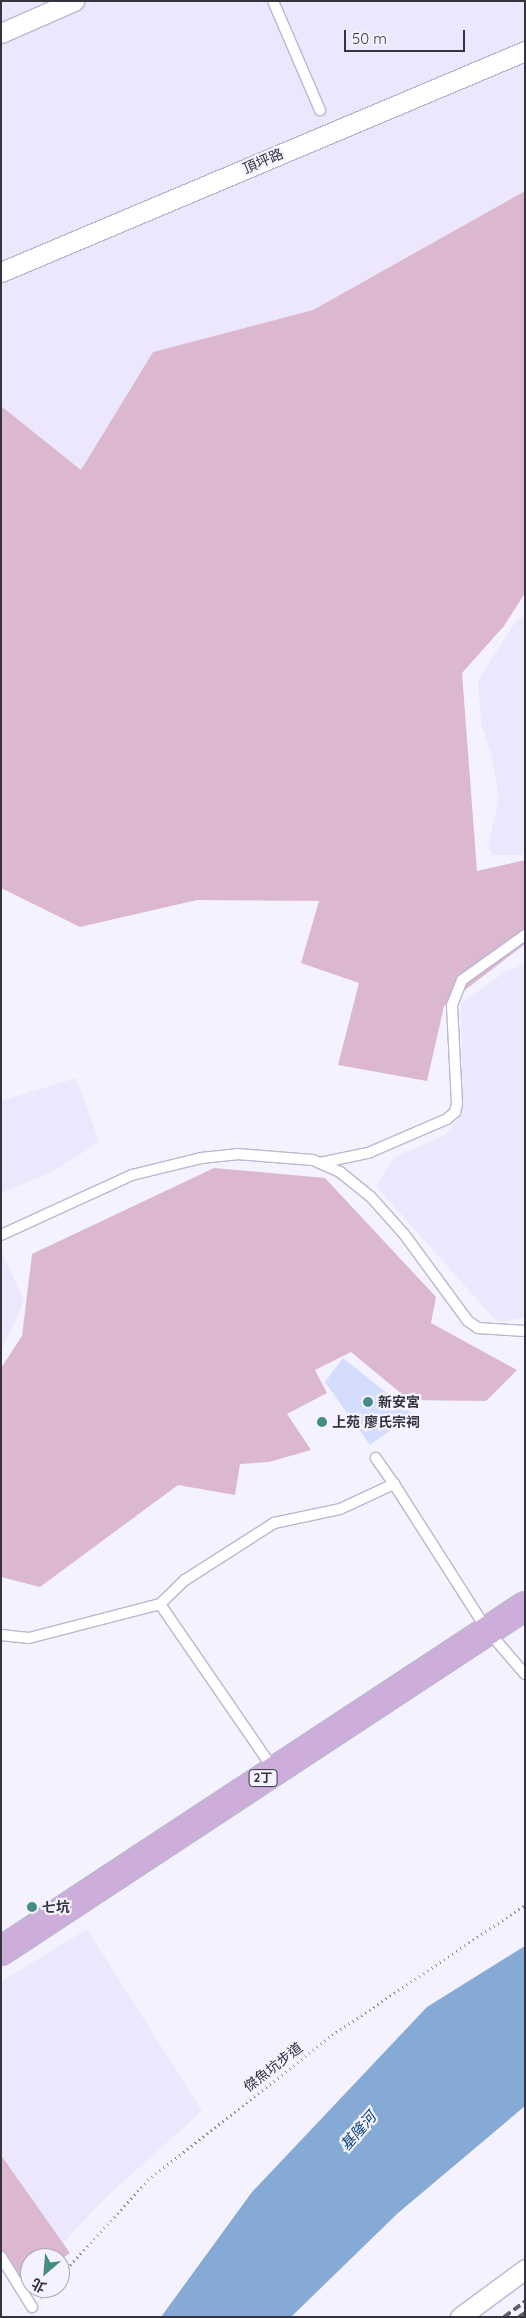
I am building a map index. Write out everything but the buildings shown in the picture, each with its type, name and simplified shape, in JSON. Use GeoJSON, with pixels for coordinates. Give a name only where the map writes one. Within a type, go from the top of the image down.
{"type":"FeatureCollection","features":[{"type":"Feature","properties":{"kind":"main road","name":"2丁"},"geometry":{"type":"LineString","coordinates":[[1,1951],[525,1606]]}},
{"type":"Feature","properties":{"kind":"street"},"geometry":{"type":"LineString","coordinates":[[1,33],[74,1]]}},
{"type":"Feature","properties":{"kind":"street","name":"頂坪路"},"geometry":{"type":"LineString","coordinates":[[1,272],[525,50]]}},
{"type":"Feature","properties":{"kind":"street"},"geometry":{"type":"LineString","coordinates":[[460,2317],[525,2269]]}},
{"type":"Feature","properties":{"kind":"lane"},"geometry":{"type":"LineString","coordinates":[[273,1],[320,110]]}},
{"type":"Feature","properties":{"kind":"lane"},"geometry":{"type":"LineString","coordinates":[[1,1235],[132,1175],[201,1158],[237,1154],[320,1163],[368,1153],[448,1119],[455,1112],[458,1104],[452,1005],[462,980],[525,935]]}},
{"type":"Feature","properties":{"kind":"lane"},"geometry":{"type":"LineString","coordinates":[[320,1163],[340,1172],[370,1196],[404,1234],[468,1321],[478,1328],[525,1331]]}},
{"type":"Feature","properties":{"kind":"lane"},"geometry":{"type":"LineString","coordinates":[[376,1458],[487,1630],[525,1674]]}},
{"type":"Feature","properties":{"kind":"lane"},"geometry":{"type":"LineString","coordinates":[[1,1635],[29,1638],[160,1604],[185,1580],[274,1523],[340,1509],[394,1484]]}},
{"type":"Feature","properties":{"kind":"lane"},"geometry":{"type":"LineString","coordinates":[[160,1604],[274,1770]]}},
{"type":"Feature","properties":{"kind":"lane"},"geometry":{"type":"LineString","coordinates":[[1,2257],[32,2308]]}},
{"type":"Feature","properties":{"kind":"path","name":"傑魚坑步道"},"geometry":{"type":"LineString","coordinates":[[70,2265],[148,2180],[332,2035],[525,1905]]}},
{"type":"Feature","properties":{"kind":"shaded area"},"geometry":{"type":"Polygon","coordinates":[[[1,1],[525,1],[525,191],[313,310],[153,352],[81,471],[1,406],[1,1]]]}},
{"type":"Feature","properties":{"kind":"shaded area"},"geometry":{"type":"Polygon","coordinates":[[[525,191],[525,593],[504,626],[462,673],[477,871],[525,860],[525,944],[444,1006],[427,1081],[338,1065],[359,983],[301,963],[319,901],[197,900],[80,927],[1,888],[1,406],[81,470],[153,352],[313,310],[525,191]]]}},
{"type":"Feature","properties":{"kind":"shaded area"},"geometry":{"type":"Polygon","coordinates":[[[525,615],[525,855],[492,855],[488,847],[499,798],[492,757],[481,723],[478,680],[516,621],[525,615]]]}},
{"type":"Feature","properties":{"kind":"shaded area"},"geometry":{"type":"Polygon","coordinates":[[[525,964],[525,1318],[497,1322],[376,1186],[395,1157],[445,1135],[458,1119],[463,1097],[461,1003],[505,972],[525,964]]]}},
{"type":"Feature","properties":{"kind":"shaded area"},"geometry":{"type":"Polygon","coordinates":[[[76,1078],[99,1142],[50,1173],[1,1193],[1,1101],[76,1078]]]}},
{"type":"Feature","properties":{"kind":"shaded area"},"geometry":{"type":"Polygon","coordinates":[[[214,1168],[325,1178],[436,1297],[431,1323],[517,1370],[486,1401],[409,1400],[351,1352],[315,1370],[327,1393],[287,1414],[311,1450],[269,1462],[240,1464],[235,1495],[178,1485],[40,1587],[1,1577],[1,1368],[22,1336],[32,1254],[214,1168]]]}},
{"type":"Feature","properties":{"kind":"shaded area"},"geometry":{"type":"Polygon","coordinates":[[[1,1250],[24,1301],[1,1351],[1,1250]]]}},
{"type":"Feature","properties":{"kind":"shaded area"},"geometry":{"type":"Polygon","coordinates":[[[87,1929],[202,2111],[105,2198],[63,2243],[1,2154],[1,1982],[87,1929]]]}},
{"type":"Feature","properties":{"kind":"shaded area"},"geometry":{"type":"Polygon","coordinates":[[[1,2155],[66,2248],[20,2248],[20,2280],[1,2249],[1,2155]]]}},
{"type":"Feature","properties":{"kind":"water","name":"基隆河"},"geometry":{"type":"Polygon","coordinates":[[[525,1946],[525,2106],[398,2213],[291,2317],[161,2317],[252,2192],[427,2007],[525,1946]]]}},
{"type":"Feature","properties":{"kind":"railway"},"geometry":{"type":"LineString","coordinates":[[504,2317],[525,2302]]}},
{"type":"Feature","properties":{"kind":"railway"},"geometry":{"type":"LineString","coordinates":[[519,2317],[525,2313]]}},
{"type":"Feature","properties":{"kind":"place","name":"新安宮"},"geometry":{"type":"Point","coordinates":[368,1402]}},
{"type":"Feature","properties":{"kind":"place","name":"上苑 廖氏宗祠"},"geometry":{"type":"Point","coordinates":[322,1422]}},
{"type":"Feature","properties":{"kind":"place","name":"七坑"},"geometry":{"type":"Point","coordinates":[32,1907]}}]}
